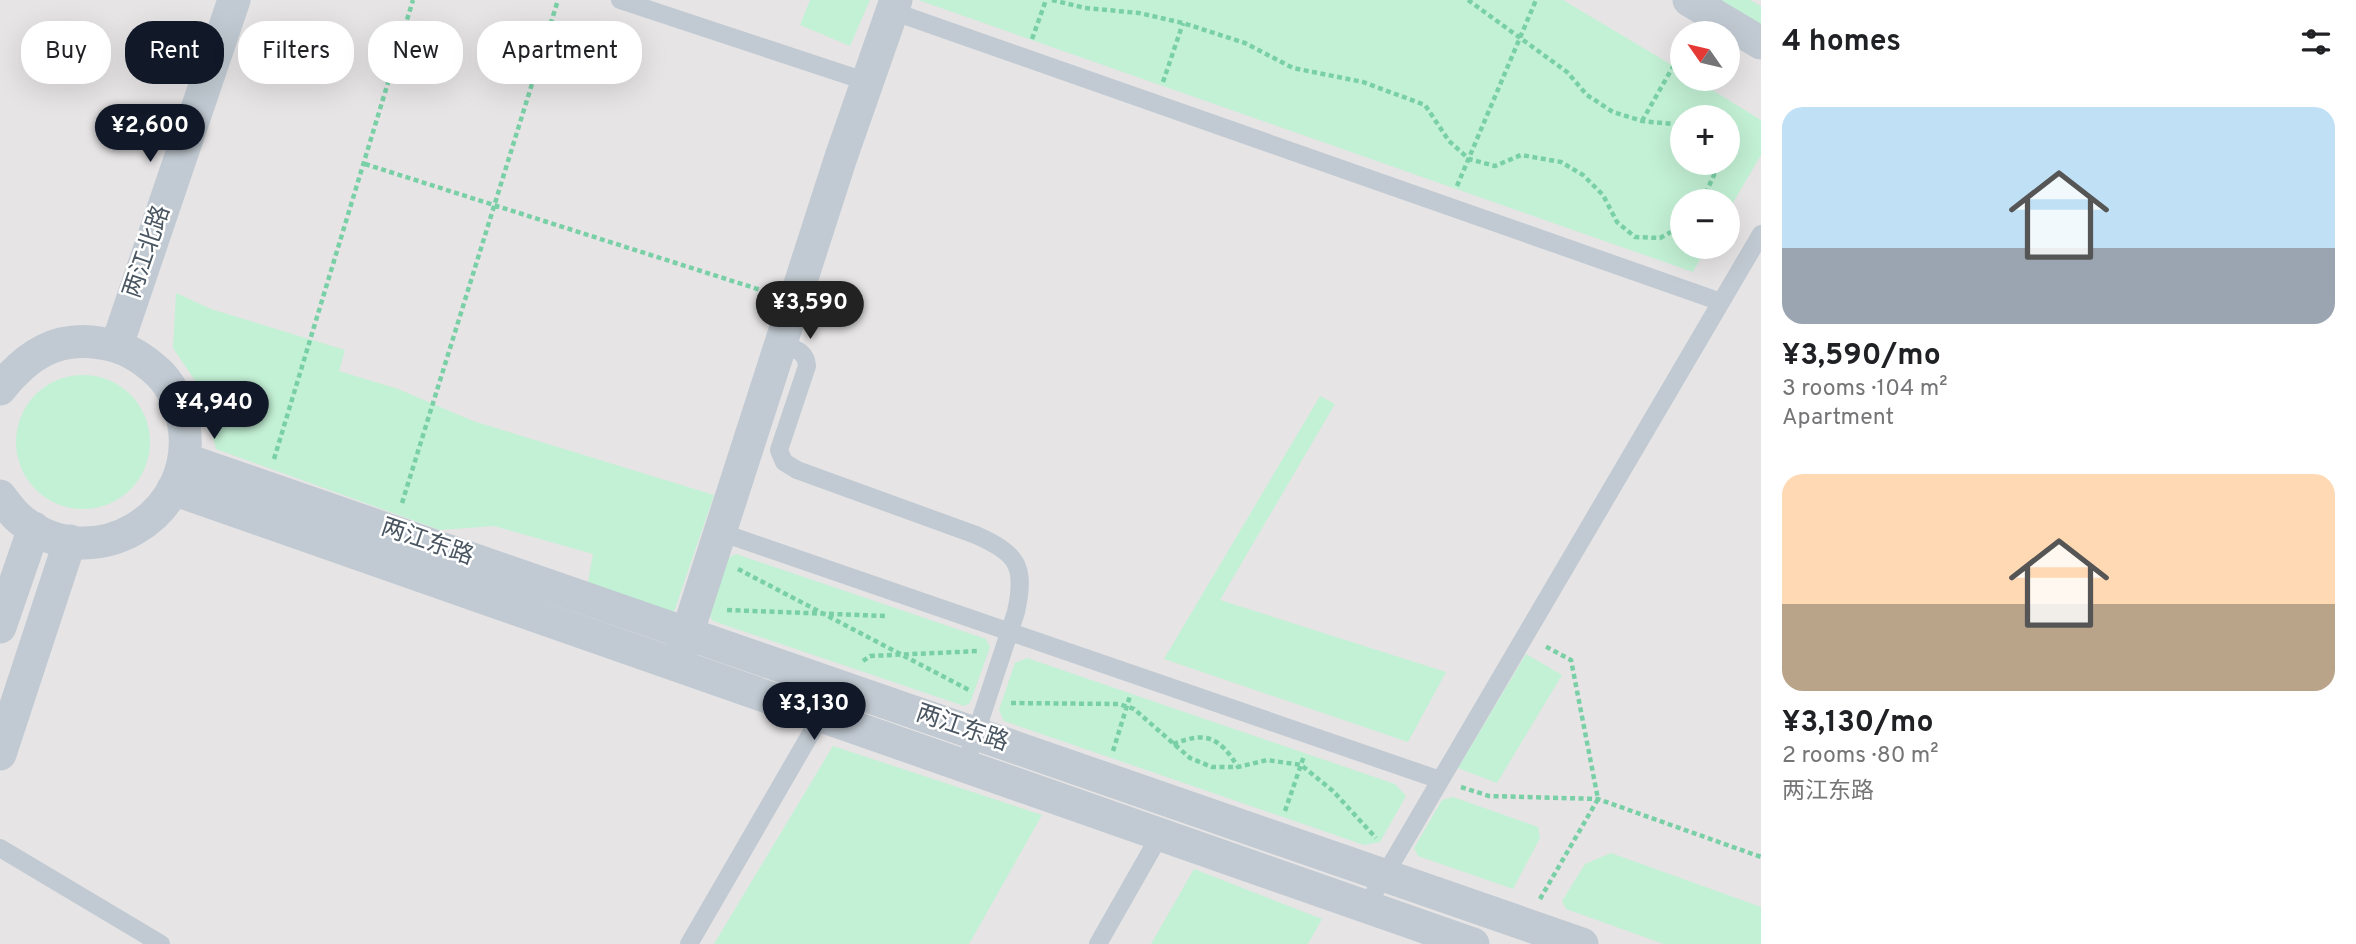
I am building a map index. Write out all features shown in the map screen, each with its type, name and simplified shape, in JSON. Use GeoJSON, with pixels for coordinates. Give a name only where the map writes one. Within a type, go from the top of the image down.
{"type":"FeatureCollection","features":[{"type":"Feature","properties":{"kind":"street","name":"两江北路"},"geometry":{"type":"LineString","coordinates":[[117,345],[234,0]]}},
{"type":"Feature","properties":{"kind":"street"},"geometry":{"type":"LineString","coordinates":[[1689,0],[1761,43]]}},
{"type":"Feature","properties":{"kind":"street"},"geometry":{"type":"LineString","coordinates":[[677,666],[780,344],[894,5]]}},
{"type":"Feature","properties":{"kind":"street"},"geometry":{"type":"LineString","coordinates":[[0,388],[18,366],[48,348],[82,340],[117,345],[145,360],[168,383],[182,411],[187,443],[179,474],[166,503],[143,525],[114,539],[82,543],[50,538],[20,520],[0,496]]}},
{"type":"Feature","properties":{"kind":"street","name":"两江东路"},"geometry":{"type":"LineString","coordinates":[[179,474],[266,487],[393,531],[691,622],[837,686],[1276,838],[1390,867],[1525,925],[1582,944]]}},
{"type":"Feature","properties":{"kind":"street","name":"两江东路"},"geometry":{"type":"LineString","coordinates":[[179,474],[677,666],[1473,944]]}},
{"type":"Feature","properties":{"kind":"street"},"geometry":{"type":"LineString","coordinates":[[0,627],[34,528]]}},
{"type":"Feature","properties":{"kind":"street"},"geometry":{"type":"LineString","coordinates":[[0,754],[70,541]]}},
{"type":"Feature","properties":{"kind":"lane"},"geometry":{"type":"LineString","coordinates":[[620,0],[867,82]]}},
{"type":"Feature","properties":{"kind":"lane"},"geometry":{"type":"LineString","coordinates":[[894,5],[1026,57],[1721,302]]}},
{"type":"Feature","properties":{"kind":"lane"},"geometry":{"type":"LineString","coordinates":[[1366,907],[1761,234]]}},
{"type":"Feature","properties":{"kind":"lane"},"geometry":{"type":"LineString","coordinates":[[780,344],[801,351],[807,358],[807,366],[779,450],[784,462],[797,470],[976,535],[1000,546],[1017,565],[1021,586],[1010,631],[965,766]]}},
{"type":"Feature","properties":{"kind":"lane"},"geometry":{"type":"LineString","coordinates":[[716,545],[1010,631],[1440,780]]}},
{"type":"Feature","properties":{"kind":"lane"},"geometry":{"type":"LineString","coordinates":[[689,944],[821,716]]}},
{"type":"Feature","properties":{"kind":"lane"},"geometry":{"type":"LineString","coordinates":[[1098,944],[1160,835]]}},
{"type":"Feature","properties":{"kind":"lane"},"geometry":{"type":"LineString","coordinates":[[0,848],[161,944]]}},
{"type":"Feature","properties":{"kind":"path"},"geometry":{"type":"LineString","coordinates":[[266,487],[414,0]]}},
{"type":"Feature","properties":{"kind":"path"},"geometry":{"type":"LineString","coordinates":[[393,531],[558,0]]}},
{"type":"Feature","properties":{"kind":"path"},"geometry":{"type":"LineString","coordinates":[[1026,57],[1046,0]]}},
{"type":"Feature","properties":{"kind":"path"},"geometry":{"type":"LineString","coordinates":[[1052,0],[1085,8],[1139,12],[1183,23],[1245,43],[1293,68],[1363,82],[1425,105],[1449,141],[1469,159],[1494,166],[1521,155],[1561,162],[1583,175],[1603,195],[1616,222],[1635,237],[1660,238],[1670,233]]}},
{"type":"Feature","properties":{"kind":"path"},"geometry":{"type":"LineString","coordinates":[[1468,0],[1567,72],[1587,95],[1613,112],[1642,121],[1670,124]]}},
{"type":"Feature","properties":{"kind":"path"},"geometry":{"type":"LineString","coordinates":[[1449,205],[1536,0]]}},
{"type":"Feature","properties":{"kind":"path"},"geometry":{"type":"LineString","coordinates":[[1156,102],[1183,23]]}},
{"type":"Feature","properties":{"kind":"path"},"geometry":{"type":"LineString","coordinates":[[1642,121],[1670,72]]}},
{"type":"Feature","properties":{"kind":"path"},"geometry":{"type":"LineString","coordinates":[[365,164],[795,300]]}},
{"type":"Feature","properties":{"kind":"path"},"geometry":{"type":"LineString","coordinates":[[716,545],[754,576],[961,687],[987,698],[1013,703],[1119,704],[1134,709],[1190,758],[1212,767],[1238,767],[1267,760],[1301,765],[1333,791],[1390,867]]}},
{"type":"Feature","properties":{"kind":"path"},"geometry":{"type":"LineString","coordinates":[[691,622],[823,612],[887,616]]}},
{"type":"Feature","properties":{"kind":"path"},"geometry":{"type":"LineString","coordinates":[[1525,636],[1571,660],[1598,799],[1525,925]]}},
{"type":"Feature","properties":{"kind":"path"},"geometry":{"type":"LineString","coordinates":[[837,686],[854,667],[870,656],[1003,650]]}},
{"type":"Feature","properties":{"kind":"path"},"geometry":{"type":"LineString","coordinates":[[1105,779],[1136,676]]}},
{"type":"Feature","properties":{"kind":"path"},"geometry":{"type":"LineString","coordinates":[[1276,838],[1311,736]]}},
{"type":"Feature","properties":{"kind":"path"},"geometry":{"type":"LineString","coordinates":[[1173,744],[1190,738],[1213,738],[1227,750],[1238,767]]}},
{"type":"Feature","properties":{"kind":"path"},"geometry":{"type":"LineString","coordinates":[[1440,780],[1489,796],[1598,799],[1761,857]]}},
{"type":"Feature","properties":{"kind":"shaded area"},"geometry":{"type":"Polygon","coordinates":[[[0,0],[1761,0],[1761,944],[0,944],[0,0]]]}},
{"type":"Feature","properties":{"kind":"green space"},"geometry":{"type":"Polygon","coordinates":[[[810,0],[870,0],[850,46],[800,25],[810,0]]]}},
{"type":"Feature","properties":{"kind":"green space"},"geometry":{"type":"Polygon","coordinates":[[[918,0],[1563,0],[1670,64],[1670,91],[1714,91],[1736,105],[1670,105],[1670,175],[1740,175],[1740,107],[1761,120],[1761,155],[1740,191],[1670,189],[1670,259],[1700,259],[1693,272],[918,0]]]}},
{"type":"Feature","properties":{"kind":"green space"},"geometry":{"type":"Polygon","coordinates":[[[1713,0],[1750,0],[1761,6],[1761,28],[1713,0]]]}},
{"type":"Feature","properties":{"kind":"green space"},"geometry":{"type":"Polygon","coordinates":[[[176,293],[211,309],[345,350],[339,371],[398,389],[473,421],[714,495],[673,615],[587,587],[593,554],[494,526],[440,530],[216,449],[200,388],[173,348],[176,293]]]}},
{"type":"Feature","properties":{"kind":"green space"},"geometry":{"type":"Polygon","coordinates":[[[83,375],[109,380],[130,395],[145,416],[150,442],[145,468],[130,489],[109,504],[83,509],[57,504],[36,489],[21,468],[16,442],[21,416],[36,395],[57,380],[83,375]]]}},
{"type":"Feature","properties":{"kind":"green space"},"geometry":{"type":"Polygon","coordinates":[[[1320,396],[1335,404],[1220,600],[1446,672],[1408,742],[1164,659],[1320,396]]]}},
{"type":"Feature","properties":{"kind":"green space"},"geometry":{"type":"Polygon","coordinates":[[[736,554],[986,639],[990,647],[970,703],[964,706],[713,621],[708,613],[726,559],[736,554]]]}},
{"type":"Feature","properties":{"kind":"green space"},"geometry":{"type":"Polygon","coordinates":[[[1526,654],[1562,675],[1497,783],[1458,768],[1526,654]]]}},
{"type":"Feature","properties":{"kind":"green space"},"geometry":{"type":"Polygon","coordinates":[[[1027,658],[1395,784],[1406,796],[1380,842],[1364,845],[1004,721],[999,710],[1015,663],[1027,658]]]}},
{"type":"Feature","properties":{"kind":"green space"},"geometry":{"type":"Polygon","coordinates":[[[833,746],[1042,815],[969,944],[714,944],[833,746]]]}},
{"type":"Feature","properties":{"kind":"green space"},"geometry":{"type":"Polygon","coordinates":[[[1453,797],[1538,827],[1540,838],[1513,889],[1418,856],[1414,848],[1442,800],[1453,797]]]}},
{"type":"Feature","properties":{"kind":"green space"},"geometry":{"type":"Polygon","coordinates":[[[1611,853],[1761,907],[1761,944],[1664,944],[1566,909],[1562,901],[1585,864],[1611,853]]]}},
{"type":"Feature","properties":{"kind":"green space"},"geometry":{"type":"Polygon","coordinates":[[[1194,869],[1322,919],[1308,944],[1151,944],[1194,869]]]}}]}
